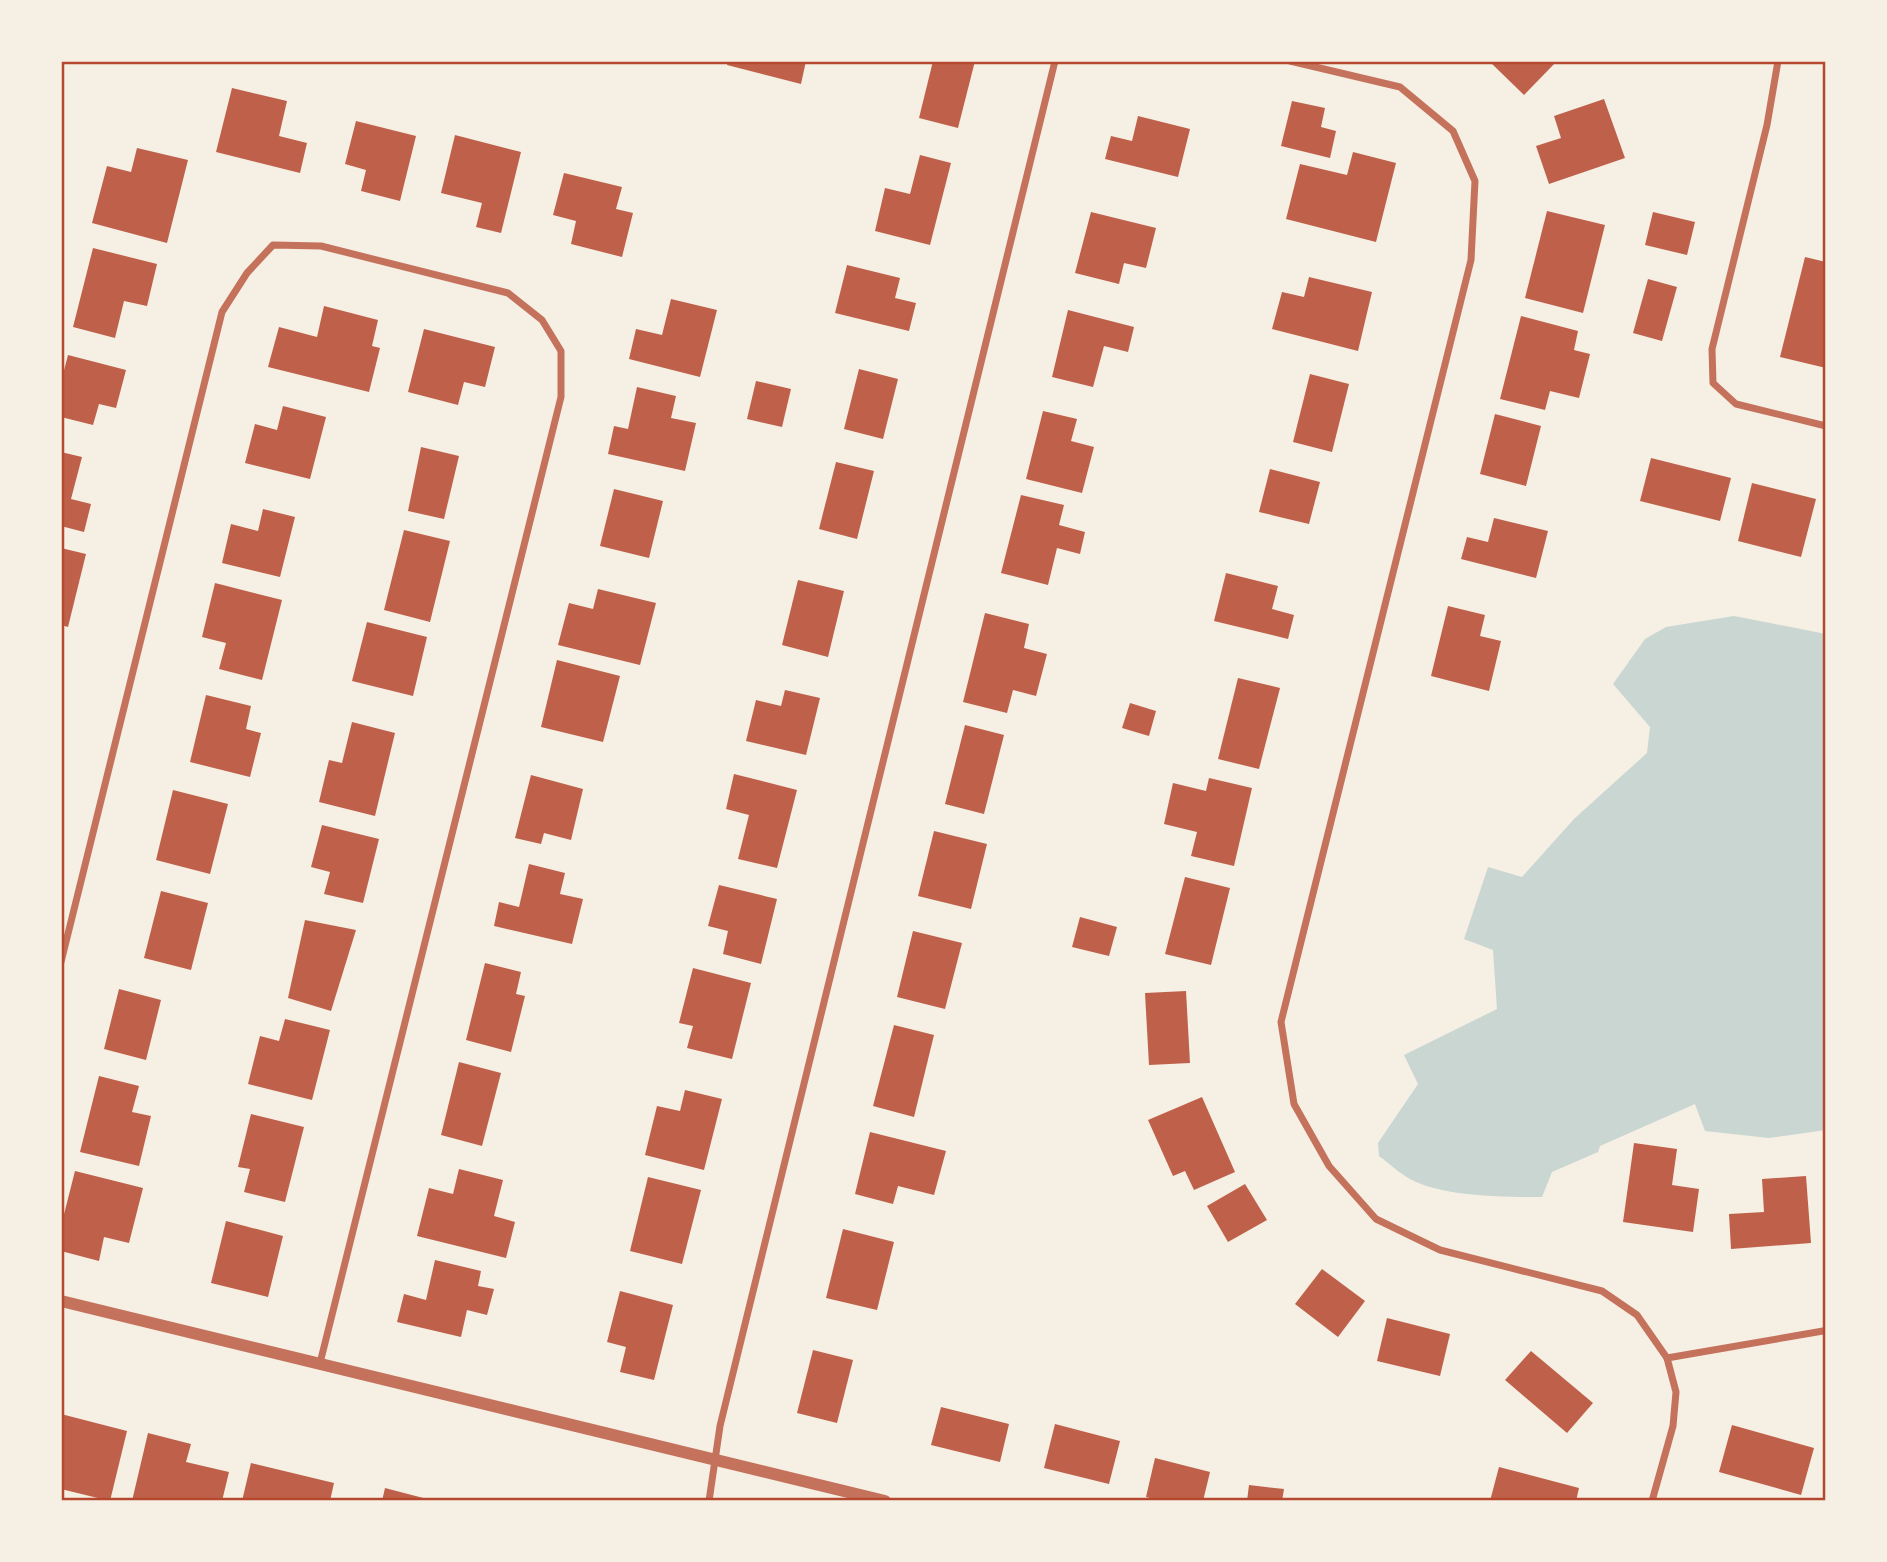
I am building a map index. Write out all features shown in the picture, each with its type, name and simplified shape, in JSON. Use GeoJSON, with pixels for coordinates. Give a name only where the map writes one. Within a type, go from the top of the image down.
{"type":"FeatureCollection","features":[{"type":"Feature","properties":{"kind":"street"},"geometry":{"type":"LineString","coordinates":[[709,1501],[720,1426],[1055,61]]}},
{"type":"Feature","properties":{"kind":"street"},"geometry":{"type":"LineString","coordinates":[[1290,61],[1400,87],[1453,131],[1475,181],[1471,260],[1281,1022],[1294,1104],[1329,1166],[1376,1219],[1440,1250],[1602,1291],[1637,1315],[1667,1358],[1676,1392],[1673,1426],[1652,1501]]}},
{"type":"Feature","properties":{"kind":"street"},"geometry":{"type":"LineString","coordinates":[[1778,61],[1768,125],[1712,349],[1713,383],[1737,404],[1826,426]]}},
{"type":"Feature","properties":{"kind":"street"},"geometry":{"type":"LineString","coordinates":[[61,962],[222,312],[247,272],[272,245],[321,246],[508,293],[542,320],[561,351],[561,397],[320,1363]]}},
{"type":"Feature","properties":{"kind":"street"},"geometry":{"type":"LineString","coordinates":[[61,1301],[885,1501]]}},
{"type":"Feature","properties":{"kind":"street"},"geometry":{"type":"LineString","coordinates":[[1667,1358],[1823,1331]]}},
{"type":"Feature","properties":{"kind":"shaded area"},"geometry":{"type":"Polygon","coordinates":[[[1734,616],[1826,634],[1826,1130],[1769,1138],[1705,1131],[1695,1104],[1600,1146],[1598,1152],[1552,1172],[1542,1197],[1457,1193],[1410,1179],[1379,1156],[1378,1143],[1418,1084],[1404,1055],[1497,1009],[1493,950],[1464,939],[1488,867],[1522,877],[1574,819],[1647,753],[1650,727],[1613,684],[1645,639],[1666,627],[1734,616]]]}},
{"type":"Feature","properties":{"kind":"building"},"geometry":{"type":"Polygon","coordinates":[[[728,61],[806,61],[801,84],[727,65],[728,61]]]}},
{"type":"Feature","properties":{"kind":"building"},"geometry":{"type":"Polygon","coordinates":[[[933,61],[975,61],[958,128],[919,118],[933,61]]]}},
{"type":"Feature","properties":{"kind":"building"},"geometry":{"type":"Polygon","coordinates":[[[1489,61],[1557,61],[1524,95],[1489,61]]]}},
{"type":"Feature","properties":{"kind":"building"},"geometry":{"type":"Polygon","coordinates":[[[232,88],[287,101],[279,136],[307,143],[300,173],[216,152],[232,88]]]}},
{"type":"Feature","properties":{"kind":"building"},"geometry":{"type":"Polygon","coordinates":[[[1604,99],[1625,158],[1549,184],[1536,146],[1561,138],[1554,116],[1604,99]]]}},
{"type":"Feature","properties":{"kind":"building"},"geometry":{"type":"Polygon","coordinates":[[[1292,101],[1325,108],[1321,127],[1336,131],[1330,158],[1281,146],[1292,101]]]}},
{"type":"Feature","properties":{"kind":"building"},"geometry":{"type":"Polygon","coordinates":[[[1138,116],[1190,129],[1178,177],[1105,159],[1111,136],[1132,141],[1138,116]]]}},
{"type":"Feature","properties":{"kind":"building"},"geometry":{"type":"Polygon","coordinates":[[[356,121],[416,136],[400,201],[361,191],[366,170],[345,164],[356,121]]]}},
{"type":"Feature","properties":{"kind":"building"},"geometry":{"type":"Polygon","coordinates":[[[455,135],[521,152],[501,233],[476,227],[482,203],[441,193],[455,135]]]}},
{"type":"Feature","properties":{"kind":"building"},"geometry":{"type":"Polygon","coordinates":[[[137,148],[188,160],[167,243],[92,223],[107,166],[131,172],[137,148]]]}},
{"type":"Feature","properties":{"kind":"building"},"geometry":{"type":"Polygon","coordinates":[[[1353,152],[1396,163],[1376,242],[1286,219],[1300,164],[1347,175],[1353,152]]]}},
{"type":"Feature","properties":{"kind":"building"},"geometry":{"type":"Polygon","coordinates":[[[920,155],[951,163],[930,245],[875,231],[885,188],[910,194],[920,155]]]}},
{"type":"Feature","properties":{"kind":"building"},"geometry":{"type":"Polygon","coordinates":[[[564,173],[622,187],[616,209],[633,213],[622,257],[571,244],[576,221],[553,215],[564,173]]]}},
{"type":"Feature","properties":{"kind":"building"},"geometry":{"type":"Polygon","coordinates":[[[1547,211],[1605,225],[1583,313],[1525,298],[1547,211]]]}},
{"type":"Feature","properties":{"kind":"building"},"geometry":{"type":"Polygon","coordinates":[[[1091,212],[1156,228],[1146,268],[1124,263],[1119,284],[1075,273],[1091,212]]]}},
{"type":"Feature","properties":{"kind":"building"},"geometry":{"type":"Polygon","coordinates":[[[1653,212],[1695,222],[1687,255],[1645,245],[1653,212]]]}},
{"type":"Feature","properties":{"kind":"building"},"geometry":{"type":"Polygon","coordinates":[[[93,248],[157,264],[147,306],[124,301],[115,338],[73,327],[93,248]]]}},
{"type":"Feature","properties":{"kind":"building"},"geometry":{"type":"Polygon","coordinates":[[[1805,257],[1826,262],[1826,368],[1780,357],[1805,257]]]}},
{"type":"Feature","properties":{"kind":"building"},"geometry":{"type":"Polygon","coordinates":[[[847,265],[900,278],[895,298],[916,303],[909,331],[835,313],[847,265]]]}},
{"type":"Feature","properties":{"kind":"building"},"geometry":{"type":"Polygon","coordinates":[[[1309,277],[1372,292],[1358,351],[1272,329],[1282,292],[1304,297],[1309,277]]]}},
{"type":"Feature","properties":{"kind":"building"},"geometry":{"type":"Polygon","coordinates":[[[1648,279],[1677,287],[1662,341],[1633,333],[1648,279]]]}},
{"type":"Feature","properties":{"kind":"building"},"geometry":{"type":"Polygon","coordinates":[[[671,299],[717,310],[700,377],[629,359],[636,329],[662,335],[671,299]]]}},
{"type":"Feature","properties":{"kind":"building"},"geometry":{"type":"Polygon","coordinates":[[[324,306],[378,320],[372,346],[380,348],[369,392],[268,367],[279,327],[317,337],[324,306]]]}},
{"type":"Feature","properties":{"kind":"building"},"geometry":{"type":"Polygon","coordinates":[[[1068,310],[1134,327],[1128,352],[1104,346],[1093,387],[1052,377],[1068,310]]]}},
{"type":"Feature","properties":{"kind":"building"},"geometry":{"type":"Polygon","coordinates":[[[1521,316],[1578,331],[1574,350],[1590,354],[1579,398],[1550,391],[1545,410],[1500,399],[1521,316]]]}},
{"type":"Feature","properties":{"kind":"building"},"geometry":{"type":"Polygon","coordinates":[[[424,329],[495,347],[485,387],[464,382],[458,405],[408,392],[424,329]]]}},
{"type":"Feature","properties":{"kind":"building"},"geometry":{"type":"Polygon","coordinates":[[[68,355],[126,370],[116,408],[99,404],[93,425],[61,417],[61,382],[68,355]]]}},
{"type":"Feature","properties":{"kind":"building"},"geometry":{"type":"Polygon","coordinates":[[[859,369],[898,379],[883,439],[844,429],[859,369]]]}},
{"type":"Feature","properties":{"kind":"building"},"geometry":{"type":"Polygon","coordinates":[[[1310,374],[1349,384],[1332,452],[1293,442],[1310,374]]]}},
{"type":"Feature","properties":{"kind":"building"},"geometry":{"type":"Polygon","coordinates":[[[756,381],[791,389],[782,427],[747,419],[756,381]]]}},
{"type":"Feature","properties":{"kind":"building"},"geometry":{"type":"Polygon","coordinates":[[[637,387],[676,396],[671,418],[696,423],[685,471],[608,454],[614,426],[628,429],[637,387]]]}},
{"type":"Feature","properties":{"kind":"building"},"geometry":{"type":"Polygon","coordinates":[[[283,406],[326,417],[310,479],[245,463],[255,424],[277,430],[283,406]]]}},
{"type":"Feature","properties":{"kind":"building"},"geometry":{"type":"Polygon","coordinates":[[[1043,411],[1077,419],[1071,441],[1094,447],[1082,493],[1026,479],[1043,411]]]}},
{"type":"Feature","properties":{"kind":"building"},"geometry":{"type":"Polygon","coordinates":[[[1495,414],[1541,426],[1526,486],[1480,474],[1495,414]]]}},
{"type":"Feature","properties":{"kind":"building"},"geometry":{"type":"Polygon","coordinates":[[[421,447],[459,456],[444,519],[408,511],[421,447]]]}},
{"type":"Feature","properties":{"kind":"building"},"geometry":{"type":"Polygon","coordinates":[[[61,452],[82,457],[71,499],[91,504],[84,532],[61,526],[61,452]]]}},
{"type":"Feature","properties":{"kind":"building"},"geometry":{"type":"Polygon","coordinates":[[[1651,458],[1731,478],[1720,521],[1640,501],[1651,458]]]}},
{"type":"Feature","properties":{"kind":"building"},"geometry":{"type":"Polygon","coordinates":[[[836,462],[874,471],[857,539],[819,529],[836,462]]]}},
{"type":"Feature","properties":{"kind":"building"},"geometry":{"type":"Polygon","coordinates":[[[1270,469],[1320,482],[1309,524],[1259,512],[1270,469]]]}},
{"type":"Feature","properties":{"kind":"building"},"geometry":{"type":"Polygon","coordinates":[[[1752,483],[1816,499],[1801,557],[1738,541],[1752,483]]]}},
{"type":"Feature","properties":{"kind":"building"},"geometry":{"type":"Polygon","coordinates":[[[614,489],[663,501],[649,558],[600,546],[614,489]]]}},
{"type":"Feature","properties":{"kind":"building"},"geometry":{"type":"Polygon","coordinates":[[[1021,495],[1064,505],[1059,525],[1085,532],[1080,554],[1057,548],[1048,585],[1001,573],[1021,495]]]}},
{"type":"Feature","properties":{"kind":"building"},"geometry":{"type":"Polygon","coordinates":[[[263,509],[295,517],[280,577],[222,563],[231,524],[258,531],[263,509]]]}},
{"type":"Feature","properties":{"kind":"building"},"geometry":{"type":"Polygon","coordinates":[[[1494,518],[1548,531],[1536,578],[1461,559],[1467,537],[1488,542],[1494,518]]]}},
{"type":"Feature","properties":{"kind":"building"},"geometry":{"type":"Polygon","coordinates":[[[404,530],[450,541],[430,622],[384,610],[404,530]]]}},
{"type":"Feature","properties":{"kind":"building"},"geometry":{"type":"Polygon","coordinates":[[[61,548],[86,554],[68,627],[61,625],[61,548]]]}},
{"type":"Feature","properties":{"kind":"building"},"geometry":{"type":"Polygon","coordinates":[[[1226,573],[1278,586],[1272,609],[1294,615],[1288,639],[1214,621],[1226,573]]]}},
{"type":"Feature","properties":{"kind":"building"},"geometry":{"type":"Polygon","coordinates":[[[798,580],[844,591],[828,657],[782,645],[798,580]]]}},
{"type":"Feature","properties":{"kind":"building"},"geometry":{"type":"Polygon","coordinates":[[[215,583],[282,600],[262,680],[219,669],[226,643],[202,637],[215,583]]]}},
{"type":"Feature","properties":{"kind":"building"},"geometry":{"type":"Polygon","coordinates":[[[598,589],[656,603],[640,665],[558,645],[569,603],[593,609],[598,589]]]}},
{"type":"Feature","properties":{"kind":"building"},"geometry":{"type":"Polygon","coordinates":[[[1448,606],[1485,615],[1480,636],[1501,641],[1489,691],[1431,676],[1448,606]]]}},
{"type":"Feature","properties":{"kind":"building"},"geometry":{"type":"Polygon","coordinates":[[[985,613],[1029,624],[1024,648],[1047,654],[1036,696],[1013,690],[1007,713],[963,702],[985,613]]]}},
{"type":"Feature","properties":{"kind":"building"},"geometry":{"type":"Polygon","coordinates":[[[367,622],[427,637],[413,696],[352,681],[367,622]]]}},
{"type":"Feature","properties":{"kind":"building"},"geometry":{"type":"Polygon","coordinates":[[[557,660],[620,676],[603,742],[541,727],[557,660]]]}},
{"type":"Feature","properties":{"kind":"building"},"geometry":{"type":"Polygon","coordinates":[[[1238,678],[1280,688],[1259,769],[1218,759],[1238,678]]]}},
{"type":"Feature","properties":{"kind":"building"},"geometry":{"type":"Polygon","coordinates":[[[785,690],[820,698],[806,755],[746,741],[756,700],[781,706],[785,690]]]}},
{"type":"Feature","properties":{"kind":"building"},"geometry":{"type":"Polygon","coordinates":[[[206,695],[251,706],[246,729],[261,733],[250,777],[190,762],[206,695]]]}},
{"type":"Feature","properties":{"kind":"building"},"geometry":{"type":"Polygon","coordinates":[[[1130,703],[1156,711],[1149,736],[1122,728],[1130,703]]]}},
{"type":"Feature","properties":{"kind":"building"},"geometry":{"type":"Polygon","coordinates":[[[352,722],[395,733],[375,816],[319,802],[329,760],[342,763],[352,722]]]}},
{"type":"Feature","properties":{"kind":"building"},"geometry":{"type":"Polygon","coordinates":[[[965,725],[1004,735],[984,814],[945,804],[965,725]]]}},
{"type":"Feature","properties":{"kind":"building"},"geometry":{"type":"Polygon","coordinates":[[[734,774],[797,790],[777,868],[738,859],[749,815],[726,809],[734,774]]]}},
{"type":"Feature","properties":{"kind":"building"},"geometry":{"type":"Polygon","coordinates":[[[531,775],[583,789],[571,840],[544,833],[541,844],[515,838],[531,775]]]}},
{"type":"Feature","properties":{"kind":"building"},"geometry":{"type":"Polygon","coordinates":[[[1209,778],[1252,788],[1234,866],[1191,856],[1197,832],[1164,824],[1173,783],[1206,791],[1209,778]]]}},
{"type":"Feature","properties":{"kind":"building"},"geometry":{"type":"Polygon","coordinates":[[[173,790],[228,804],[210,874],[156,860],[173,790]]]}},
{"type":"Feature","properties":{"kind":"building"},"geometry":{"type":"Polygon","coordinates":[[[322,825],[379,839],[363,903],[324,894],[330,872],[311,867],[322,825]]]}},
{"type":"Feature","properties":{"kind":"building"},"geometry":{"type":"Polygon","coordinates":[[[934,831],[987,844],[971,909],[918,896],[934,831]]]}},
{"type":"Feature","properties":{"kind":"building"},"geometry":{"type":"Polygon","coordinates":[[[529,864],[565,873],[560,894],[583,899],[572,944],[494,926],[499,902],[519,907],[529,864]]]}},
{"type":"Feature","properties":{"kind":"building"},"geometry":{"type":"Polygon","coordinates":[[[1185,877],[1230,888],[1211,965],[1165,954],[1185,877]]]}},
{"type":"Feature","properties":{"kind":"building"},"geometry":{"type":"Polygon","coordinates":[[[719,885],[777,899],[761,964],[723,954],[728,931],[708,926],[719,885]]]}},
{"type":"Feature","properties":{"kind":"building"},"geometry":{"type":"Polygon","coordinates":[[[161,891],[208,903],[191,970],[144,958],[161,891]]]}},
{"type":"Feature","properties":{"kind":"building"},"geometry":{"type":"Polygon","coordinates":[[[1080,917],[1117,927],[1109,956],[1072,947],[1080,917]]]}},
{"type":"Feature","properties":{"kind":"building"},"geometry":{"type":"Polygon","coordinates":[[[305,920],[356,930],[331,1011],[288,998],[305,920]]]}},
{"type":"Feature","properties":{"kind":"building"},"geometry":{"type":"Polygon","coordinates":[[[913,931],[962,943],[945,1009],[897,997],[913,931]]]}},
{"type":"Feature","properties":{"kind":"building"},"geometry":{"type":"Polygon","coordinates":[[[485,963],[521,972],[516,994],[525,996],[511,1052],[466,1040],[485,963]]]}},
{"type":"Feature","properties":{"kind":"building"},"geometry":{"type":"Polygon","coordinates":[[[693,968],[751,983],[732,1059],[687,1048],[693,1026],[679,1023],[693,968]]]}},
{"type":"Feature","properties":{"kind":"building"},"geometry":{"type":"Polygon","coordinates":[[[119,989],[161,1000],[146,1060],[104,1049],[119,989]]]}},
{"type":"Feature","properties":{"kind":"building"},"geometry":{"type":"Polygon","coordinates":[[[1186,991],[1190,1063],[1149,1065],[1145,993],[1186,991]]]}},
{"type":"Feature","properties":{"kind":"building"},"geometry":{"type":"Polygon","coordinates":[[[285,1019],[330,1030],[312,1100],[248,1084],[260,1036],[279,1041],[285,1019]]]}},
{"type":"Feature","properties":{"kind":"building"},"geometry":{"type":"Polygon","coordinates":[[[894,1025],[934,1035],[914,1117],[873,1106],[894,1025]]]}},
{"type":"Feature","properties":{"kind":"building"},"geometry":{"type":"Polygon","coordinates":[[[459,1062],[501,1073],[482,1146],[441,1135],[459,1062]]]}},
{"type":"Feature","properties":{"kind":"building"},"geometry":{"type":"Polygon","coordinates":[[[99,1076],[139,1086],[132,1112],[151,1116],[139,1166],[80,1152],[99,1076]]]}},
{"type":"Feature","properties":{"kind":"building"},"geometry":{"type":"Polygon","coordinates":[[[685,1090],[722,1099],[704,1170],[645,1155],[657,1106],[680,1111],[685,1090]]]}},
{"type":"Feature","properties":{"kind":"building"},"geometry":{"type":"Polygon","coordinates":[[[1202,1097],[1235,1172],[1194,1190],[1185,1171],[1173,1176],[1148,1120],[1202,1097]]]}},
{"type":"Feature","properties":{"kind":"building"},"geometry":{"type":"Polygon","coordinates":[[[251,1114],[304,1127],[285,1202],[244,1192],[250,1169],[238,1167],[251,1114]]]}},
{"type":"Feature","properties":{"kind":"building"},"geometry":{"type":"Polygon","coordinates":[[[870,1132],[946,1151],[934,1195],[898,1186],[893,1204],[855,1194],[870,1132]]]}},
{"type":"Feature","properties":{"kind":"building"},"geometry":{"type":"Polygon","coordinates":[[[1634,1143],[1677,1149],[1672,1185],[1699,1189],[1693,1232],[1623,1222],[1634,1143]]]}},
{"type":"Feature","properties":{"kind":"building"},"geometry":{"type":"Polygon","coordinates":[[[459,1169],[503,1180],[494,1216],[515,1222],[506,1258],[417,1236],[429,1188],[453,1194],[459,1169]]]}},
{"type":"Feature","properties":{"kind":"building"},"geometry":{"type":"Polygon","coordinates":[[[75,1171],[143,1188],[129,1243],[104,1237],[99,1261],[61,1251],[61,1226],[75,1171]]]}},
{"type":"Feature","properties":{"kind":"building"},"geometry":{"type":"Polygon","coordinates":[[[1806,1176],[1811,1243],[1731,1249],[1729,1214],[1764,1212],[1762,1179],[1806,1176]]]}},
{"type":"Feature","properties":{"kind":"building"},"geometry":{"type":"Polygon","coordinates":[[[648,1177],[701,1190],[682,1264],[630,1251],[648,1177]]]}},
{"type":"Feature","properties":{"kind":"building"},"geometry":{"type":"Polygon","coordinates":[[[1245,1184],[1267,1220],[1228,1242],[1207,1206],[1245,1184]]]}},
{"type":"Feature","properties":{"kind":"building"},"geometry":{"type":"Polygon","coordinates":[[[226,1221],[283,1236],[268,1297],[211,1283],[226,1221]]]}},
{"type":"Feature","properties":{"kind":"building"},"geometry":{"type":"Polygon","coordinates":[[[843,1229],[894,1242],[877,1310],[826,1298],[843,1229]]]}},
{"type":"Feature","properties":{"kind":"building"},"geometry":{"type":"Polygon","coordinates":[[[435,1260],[481,1271],[478,1286],[494,1289],[487,1315],[467,1310],[461,1337],[397,1322],[404,1294],[426,1300],[435,1260]]]}},
{"type":"Feature","properties":{"kind":"building"},"geometry":{"type":"Polygon","coordinates":[[[1322,1269],[1365,1301],[1338,1337],[1295,1304],[1322,1269]]]}},
{"type":"Feature","properties":{"kind":"building"},"geometry":{"type":"Polygon","coordinates":[[[620,1291],[673,1305],[654,1380],[620,1372],[626,1347],[607,1342],[620,1291]]]}},
{"type":"Feature","properties":{"kind":"building"},"geometry":{"type":"Polygon","coordinates":[[[1387,1318],[1450,1334],[1440,1376],[1377,1361],[1387,1318]]]}},
{"type":"Feature","properties":{"kind":"building"},"geometry":{"type":"Polygon","coordinates":[[[813,1350],[853,1360],[837,1423],[797,1413],[813,1350]]]}},
{"type":"Feature","properties":{"kind":"building"},"geometry":{"type":"Polygon","coordinates":[[[1531,1351],[1593,1403],[1567,1433],[1505,1380],[1531,1351]]]}},
{"type":"Feature","properties":{"kind":"building"},"geometry":{"type":"Polygon","coordinates":[[[941,1407],[1009,1424],[1000,1462],[931,1445],[941,1407]]]}},
{"type":"Feature","properties":{"kind":"building"},"geometry":{"type":"Polygon","coordinates":[[[61,1414],[127,1431],[110,1501],[61,1489],[61,1414]]]}},
{"type":"Feature","properties":{"kind":"building"},"geometry":{"type":"Polygon","coordinates":[[[1055,1424],[1120,1441],[1109,1484],[1044,1468],[1055,1424]]]}},
{"type":"Feature","properties":{"kind":"building"},"geometry":{"type":"Polygon","coordinates":[[[1732,1425],[1814,1448],[1801,1495],[1719,1472],[1732,1425]]]}},
{"type":"Feature","properties":{"kind":"building"},"geometry":{"type":"Polygon","coordinates":[[[148,1433],[191,1444],[186,1462],[229,1472],[222,1501],[132,1501],[148,1433]]]}},
{"type":"Feature","properties":{"kind":"building"},"geometry":{"type":"Polygon","coordinates":[[[1155,1458],[1210,1472],[1203,1501],[1162,1501],[1146,1497],[1155,1458]]]}},
{"type":"Feature","properties":{"kind":"building"},"geometry":{"type":"Polygon","coordinates":[[[251,1463],[334,1483],[330,1501],[242,1501],[251,1463]]]}},
{"type":"Feature","properties":{"kind":"building"},"geometry":{"type":"Polygon","coordinates":[[[1499,1467],[1579,1488],[1576,1501],[1490,1501],[1499,1467]]]}},
{"type":"Feature","properties":{"kind":"building"},"geometry":{"type":"Polygon","coordinates":[[[1249,1485],[1284,1489],[1282,1501],[1247,1501],[1249,1485]]]}},
{"type":"Feature","properties":{"kind":"building"},"geometry":{"type":"Polygon","coordinates":[[[385,1488],[431,1500],[382,1501],[385,1488]]]}}]}
